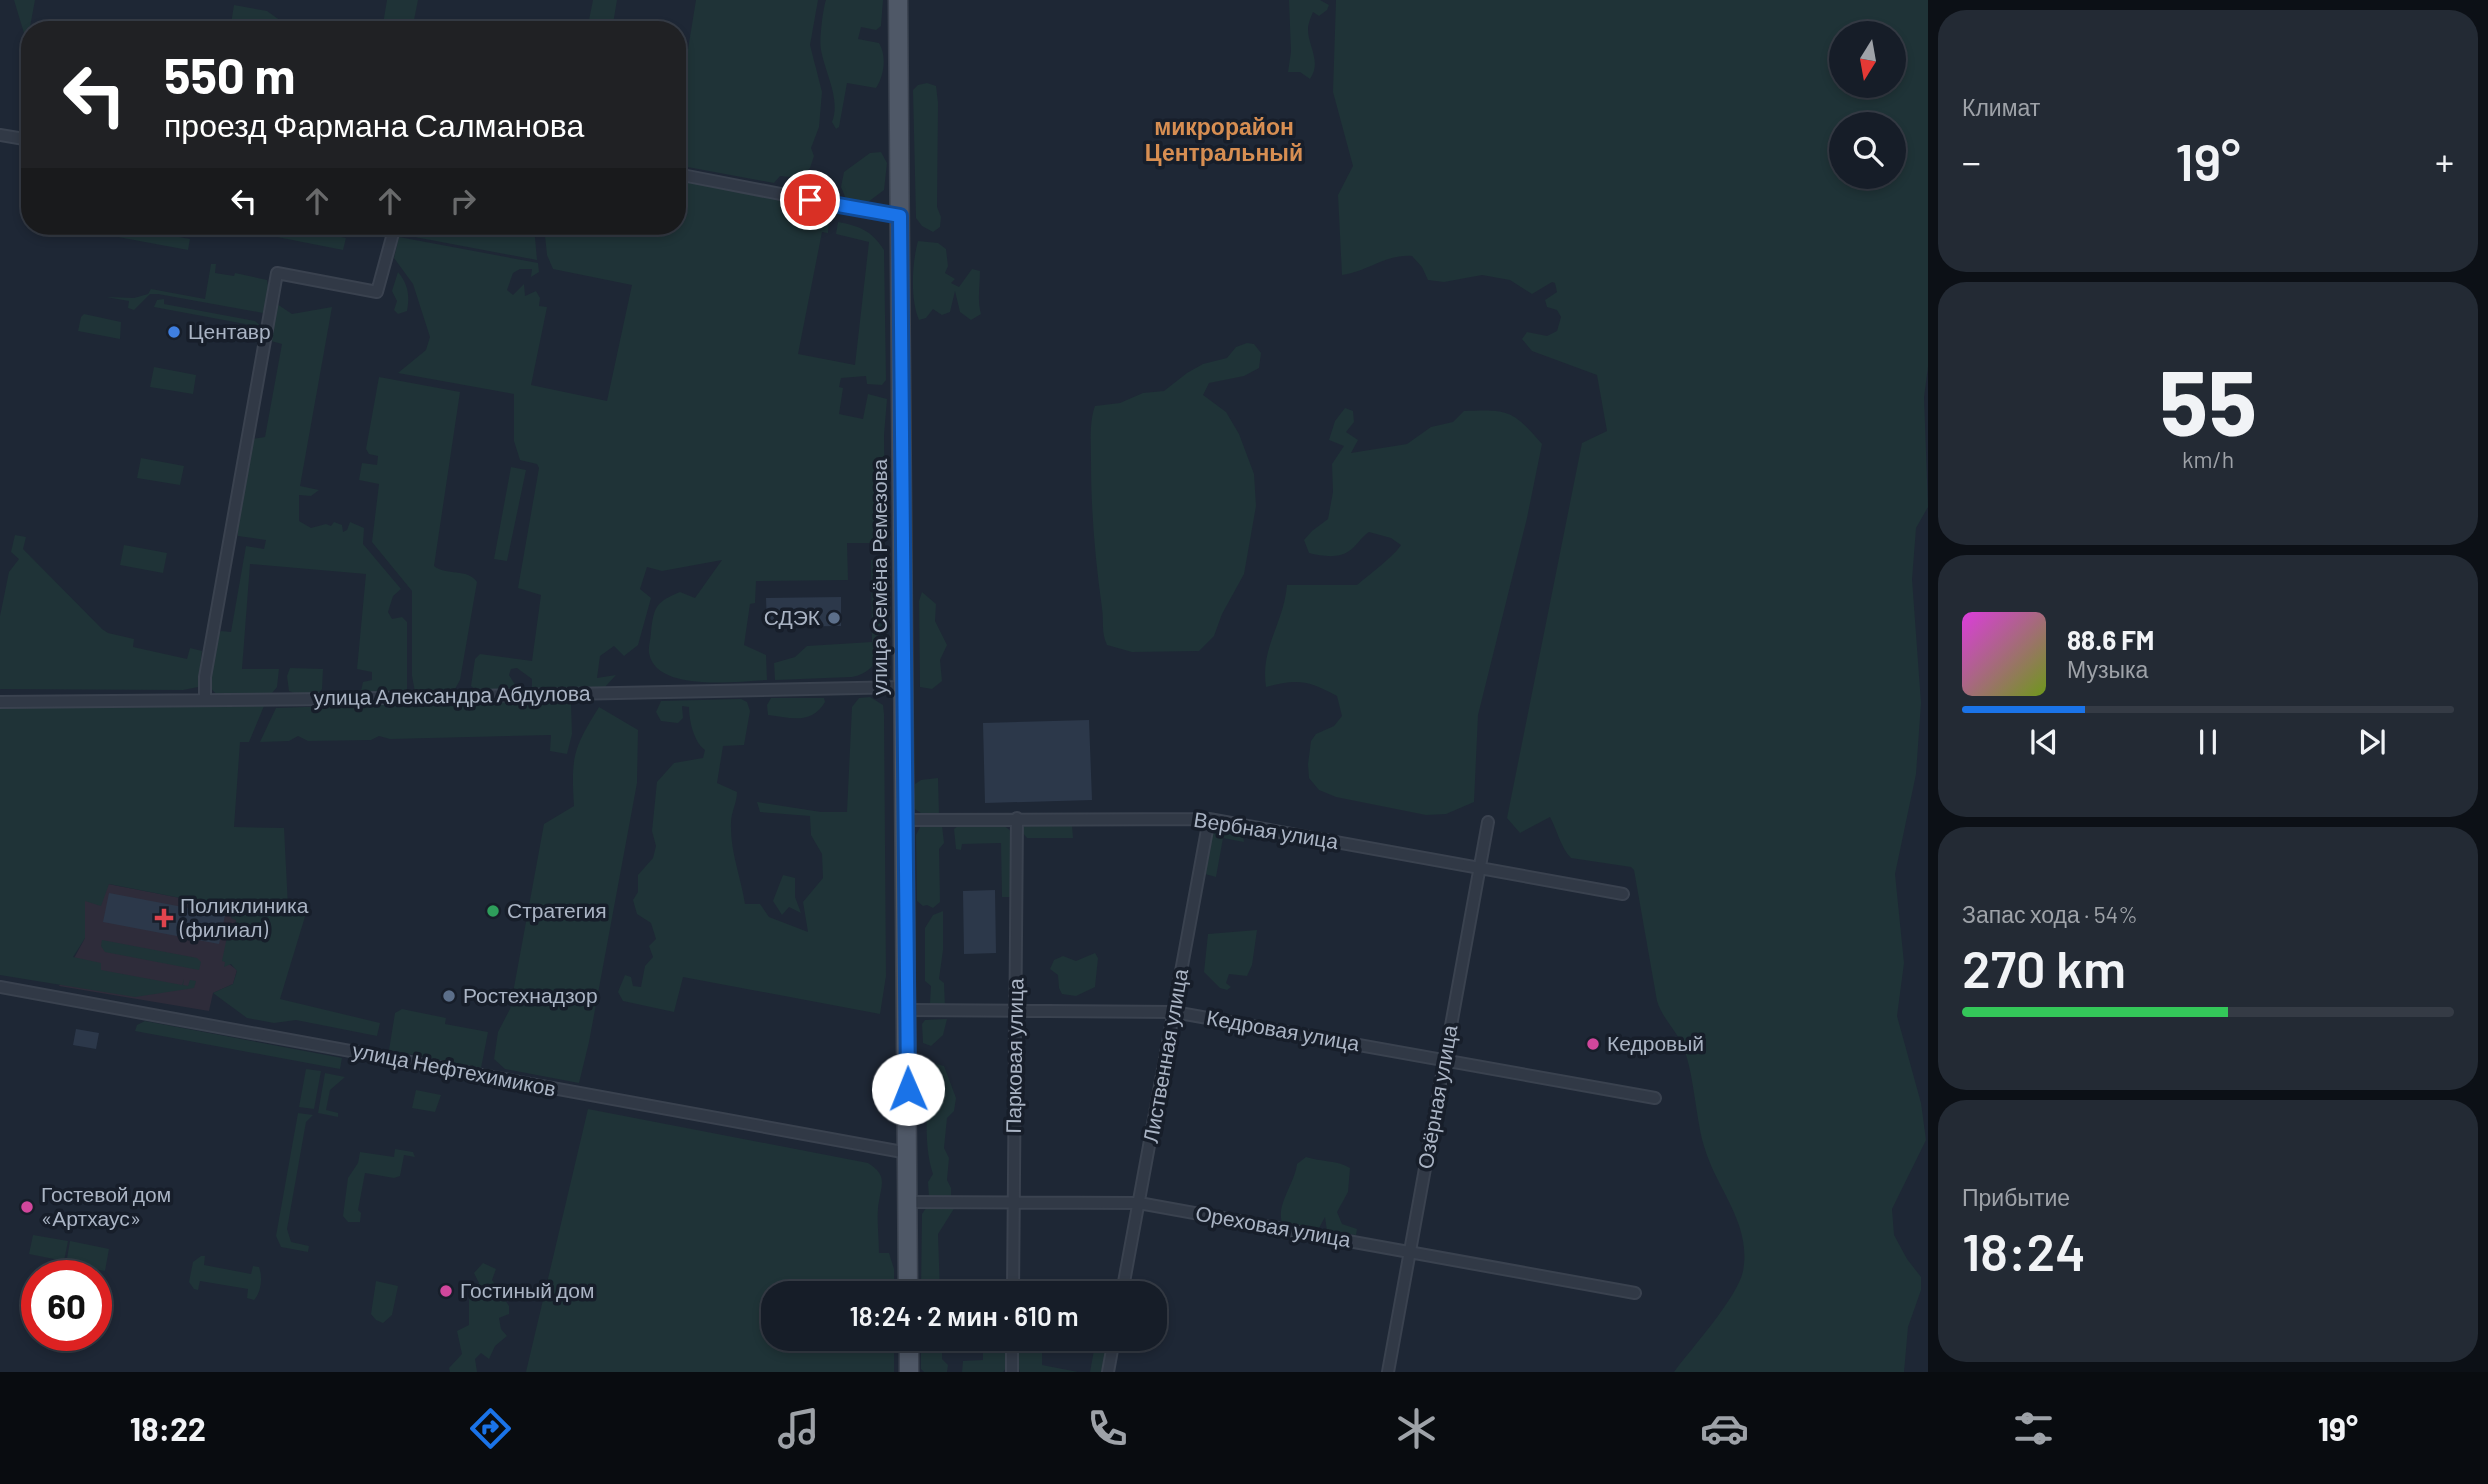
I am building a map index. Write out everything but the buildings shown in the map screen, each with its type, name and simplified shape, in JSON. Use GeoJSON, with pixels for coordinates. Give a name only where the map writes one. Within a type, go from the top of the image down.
{"type":"FeatureCollection","features":[{"type":"Feature","properties":{"kind":"main road","name":"улица Семёна Ремезова"},"geometry":{"type":"LineString","coordinates":[[898,0],[908,1281]]}},
{"type":"Feature","properties":{"kind":"main road"},"geometry":{"type":"LineString","coordinates":[[909,1351],[909,1372]]}},
{"type":"Feature","properties":{"kind":"street"},"geometry":{"type":"LineString","coordinates":[[0,135],[21,138]]}},
{"type":"Feature","properties":{"kind":"street"},"geometry":{"type":"LineString","coordinates":[[686,176],[900,216]]}},
{"type":"Feature","properties":{"kind":"street"},"geometry":{"type":"LineString","coordinates":[[205,699],[205,677],[277,273],[377,292],[393,235]]}},
{"type":"Feature","properties":{"kind":"street","name":"улица Александра Абдулова"},"geometry":{"type":"LineString","coordinates":[[0,702],[330,699],[904,687]]}},
{"type":"Feature","properties":{"kind":"street","name":"Парковая улица"},"geometry":{"type":"LineString","coordinates":[[1013,1281],[1017,818]]}},
{"type":"Feature","properties":{"kind":"street","name":"Вербная улица"},"geometry":{"type":"LineString","coordinates":[[904,820],[1209,819],[1623,894]]}},
{"type":"Feature","properties":{"kind":"street","name":"Лиственная улица"},"geometry":{"type":"LineString","coordinates":[[1124,1281],[1209,819]]}},
{"type":"Feature","properties":{"kind":"street","name":"Озёрная улица"},"geometry":{"type":"LineString","coordinates":[[1388,1372],[1488,822]]}},
{"type":"Feature","properties":{"kind":"street","name":"улица Нефтехимиков"},"geometry":{"type":"LineString","coordinates":[[0,987],[908,1153]]}},
{"type":"Feature","properties":{"kind":"street","name":"Кедровая улица"},"geometry":{"type":"LineString","coordinates":[[907,1010],[1174,1012],[1655,1098]]}},
{"type":"Feature","properties":{"kind":"street","name":"Ореховая улица"},"geometry":{"type":"LineString","coordinates":[[908,1202],[1139,1203],[1635,1293]]}},
{"type":"Feature","properties":{"kind":"street"},"geometry":{"type":"LineString","coordinates":[[1012,1351],[1012,1372]]}},
{"type":"Feature","properties":{"kind":"street"},"geometry":{"type":"LineString","coordinates":[[1108,1372],[1112,1351]]}},
{"type":"Feature","properties":{"kind":"shaded area"},"geometry":{"type":"Polygon","coordinates":[[[108,884],[233,908],[235,933],[228,932],[225,961],[237,970],[233,984],[213,993],[209,1011],[59,986],[85,938],[85,901],[108,884]]]}},
{"type":"Feature","properties":{"kind":"green space"},"geometry":{"type":"Polygon","coordinates":[[[14,0],[35,0],[31,21],[21,21],[21,23],[14,0]]]}},
{"type":"Feature","properties":{"kind":"green space"},"geometry":{"type":"Polygon","coordinates":[[[387,0],[418,0],[414,21],[384,21],[387,0]]]}},
{"type":"Feature","properties":{"kind":"green space"},"geometry":{"type":"Polygon","coordinates":[[[593,0],[617,0],[614,21],[589,21],[593,0]]]}},
{"type":"Feature","properties":{"kind":"green space"},"geometry":{"type":"Polygon","coordinates":[[[696,0],[818,0],[810,45],[822,92],[819,127],[811,148],[814,156],[810,168],[800,178],[780,176],[774,183],[686,167],[686,62],[696,0]]]}},
{"type":"Feature","properties":{"kind":"green space"},"geometry":{"type":"Polygon","coordinates":[[[826,0],[883,0],[881,26],[876,30],[861,27],[858,39],[879,43],[884,60],[881,78],[876,88],[847,83],[839,127],[836,129],[832,122],[834,95],[821,46],[826,0]]]}},
{"type":"Feature","properties":{"kind":"green space"},"geometry":{"type":"Polygon","coordinates":[[[1289,0],[1320,0],[1329,5],[1319,16],[1313,12],[1309,23],[1315,66],[1310,79],[1300,72],[1288,72],[1291,52],[1289,0]]]}},
{"type":"Feature","properties":{"kind":"green space"},"geometry":{"type":"Polygon","coordinates":[[[1336,0],[1928,0],[1928,367],[1924,397],[1928,507],[1916,528],[1912,579],[1921,703],[1916,774],[1895,874],[1904,963],[1897,1016],[1921,1103],[1926,1140],[1892,1209],[1894,1235],[1921,1277],[1921,1290],[1908,1327],[1904,1372],[1674,1372],[1732,1295],[1743,1271],[1744,1254],[1738,1222],[1704,1146],[1685,1053],[1657,1001],[1634,870],[1631,867],[1571,858],[1550,817],[1520,833],[1507,818],[1582,443],[1607,431],[1597,375],[1532,351],[1522,339],[1527,332],[1547,336],[1557,331],[1561,317],[1557,310],[1547,307],[1545,300],[1557,292],[1555,283],[1552,282],[1532,294],[1510,280],[1482,275],[1444,282],[1428,280],[1422,267],[1412,256],[1385,260],[1342,275],[1338,195],[1353,166],[1333,92],[1336,0]]]}},
{"type":"Feature","properties":{"kind":"green space"},"geometry":{"type":"Polygon","coordinates":[[[234,5],[267,11],[281,21],[231,21],[234,5]]]}},
{"type":"Feature","properties":{"kind":"green space"},"geometry":{"type":"Polygon","coordinates":[[[927,83],[936,86],[938,103],[937,207],[941,217],[940,227],[933,232],[922,226],[916,218],[913,90],[918,85],[927,83]]]}},
{"type":"Feature","properties":{"kind":"green space"},"geometry":{"type":"Polygon","coordinates":[[[881,152],[887,163],[884,190],[868,202],[846,199],[841,187],[844,172],[870,153],[881,152]]]}},
{"type":"Feature","properties":{"kind":"green space"},"geometry":{"type":"Polygon","coordinates":[[[686,181],[805,203],[803,214],[829,220],[828,233],[822,232],[798,354],[855,365],[869,242],[836,234],[838,222],[865,230],[884,250],[886,380],[882,385],[867,384],[866,376],[841,378],[839,387],[843,388],[839,414],[863,419],[868,394],[887,399],[884,435],[885,544],[878,547],[870,543],[847,543],[848,580],[756,581],[755,603],[750,604],[744,645],[766,655],[767,680],[700,682],[682,679],[666,674],[655,666],[649,653],[652,623],[661,602],[680,592],[695,598],[722,560],[662,571],[647,567],[640,589],[651,598],[638,645],[624,656],[614,646],[600,656],[597,678],[616,675],[605,687],[585,692],[567,687],[550,692],[532,689],[532,679],[517,668],[511,669],[509,675],[517,688],[512,691],[479,693],[471,686],[475,659],[480,654],[532,661],[541,595],[518,588],[539,468],[537,464],[520,460],[514,441],[514,394],[398,373],[426,350],[430,337],[413,284],[394,258],[399,237],[538,263],[539,272],[531,277],[532,269],[520,269],[513,273],[507,290],[513,295],[524,284],[525,296],[536,291],[540,298],[539,306],[547,307],[531,385],[607,401],[632,285],[553,269],[547,255],[545,235],[686,235],[686,181]]]}},
{"type":"Feature","properties":{"kind":"green space"},"geometry":{"type":"Polygon","coordinates":[[[168,235],[190,239],[188,250],[118,237],[168,235]]]}},
{"type":"Feature","properties":{"kind":"green space"},"geometry":{"type":"Polygon","coordinates":[[[267,235],[331,235],[346,238],[343,250],[267,235]]]}},
{"type":"Feature","properties":{"kind":"green space"},"geometry":{"type":"Polygon","coordinates":[[[404,235],[535,235],[537,260],[404,235]]]}},
{"type":"Feature","properties":{"kind":"green space"},"geometry":{"type":"Polygon","coordinates":[[[918,241],[938,243],[946,249],[948,266],[945,273],[955,279],[951,283],[959,287],[972,269],[980,271],[981,314],[971,320],[960,312],[955,291],[950,312],[942,315],[933,309],[926,318],[919,320],[914,302],[913,281],[918,241]]]}},
{"type":"Feature","properties":{"kind":"green space"},"geometry":{"type":"Polygon","coordinates":[[[211,264],[216,264],[215,273],[234,276],[235,273],[267,280],[269,290],[263,313],[158,294],[150,294],[134,310],[128,308],[129,301],[106,297],[134,298],[148,294],[151,289],[205,299],[211,264]]]}},
{"type":"Feature","properties":{"kind":"green space"},"geometry":{"type":"Polygon","coordinates":[[[398,272],[406,285],[408,300],[407,311],[398,314],[394,310],[397,301],[392,291],[398,272]]]}},
{"type":"Feature","properties":{"kind":"green space"},"geometry":{"type":"Polygon","coordinates":[[[164,299],[164,304],[255,321],[262,327],[154,307],[157,300],[164,299]]]}},
{"type":"Feature","properties":{"kind":"green space"},"geometry":{"type":"Polygon","coordinates":[[[277,304],[292,314],[332,307],[300,486],[319,490],[311,496],[299,495],[299,521],[311,528],[326,524],[331,526],[334,522],[342,525],[343,532],[347,530],[350,522],[364,528],[363,544],[401,589],[393,596],[388,612],[392,619],[402,617],[407,622],[407,690],[404,694],[361,691],[363,682],[372,680],[372,672],[357,669],[366,574],[250,564],[242,669],[279,669],[277,687],[272,693],[216,694],[209,686],[218,634],[221,631],[231,632],[246,546],[264,549],[266,540],[238,536],[238,528],[253,439],[265,437],[282,344],[271,341],[277,304]]]}},
{"type":"Feature","properties":{"kind":"green space"},"geometry":{"type":"Polygon","coordinates":[[[84,314],[121,322],[120,339],[78,331],[84,314]]]}},
{"type":"Feature","properties":{"kind":"green space"},"geometry":{"type":"Polygon","coordinates":[[[1247,343],[1254,344],[1261,353],[1259,368],[1244,376],[1209,383],[1203,395],[1226,412],[1239,434],[1254,474],[1256,506],[1244,574],[1222,614],[1214,636],[1199,651],[1132,652],[1107,645],[1103,631],[1095,553],[1091,480],[1091,433],[1095,406],[1120,403],[1143,393],[1164,391],[1187,373],[1203,364],[1227,358],[1236,347],[1247,343]]]}},
{"type":"Feature","properties":{"kind":"green space"},"geometry":{"type":"Polygon","coordinates":[[[154,367],[196,375],[193,394],[150,387],[154,367]]]}},
{"type":"Feature","properties":{"kind":"green space"},"geometry":{"type":"Polygon","coordinates":[[[379,377],[460,392],[434,566],[445,571],[463,573],[477,582],[460,680],[455,689],[415,692],[412,676],[412,591],[372,542],[379,484],[359,480],[362,463],[377,465],[378,456],[369,454],[366,449],[379,377]]]}},
{"type":"Feature","properties":{"kind":"green space"},"geometry":{"type":"Polygon","coordinates":[[[1345,408],[1353,411],[1354,422],[1346,432],[1358,440],[1351,453],[1407,444],[1431,427],[1453,422],[1464,411],[1509,414],[1524,424],[1542,444],[1527,518],[1478,715],[1474,802],[1446,814],[1426,815],[1336,797],[1319,790],[1309,778],[1311,741],[1316,734],[1334,726],[1342,716],[1337,696],[1302,682],[1266,687],[1266,660],[1282,611],[1287,585],[1357,585],[1401,545],[1391,538],[1369,532],[1345,554],[1330,556],[1309,553],[1304,540],[1328,519],[1333,492],[1332,464],[1344,446],[1329,440],[1335,421],[1345,408]]]}},
{"type":"Feature","properties":{"kind":"green space"},"geometry":{"type":"Polygon","coordinates":[[[141,458],[184,466],[180,485],[137,478],[141,458]]]}},
{"type":"Feature","properties":{"kind":"green space"},"geometry":{"type":"Polygon","coordinates":[[[511,467],[526,470],[507,561],[494,559],[511,467]]]}},
{"type":"Feature","properties":{"kind":"green space"},"geometry":{"type":"Polygon","coordinates":[[[15,535],[26,537],[23,549],[108,633],[134,639],[133,647],[187,659],[190,648],[202,651],[198,687],[183,690],[0,689],[0,616],[9,572],[19,559],[11,552],[15,535]]]}},
{"type":"Feature","properties":{"kind":"green space"},"geometry":{"type":"Polygon","coordinates":[[[124,545],[167,553],[163,573],[120,565],[124,545]]]}},
{"type":"Feature","properties":{"kind":"green space"},"geometry":{"type":"Polygon","coordinates":[[[871,560],[886,560],[888,610],[887,629],[877,660],[867,671],[852,677],[775,680],[774,663],[795,657],[807,646],[872,642],[871,560]]]}},
{"type":"Feature","properties":{"kind":"green space"},"geometry":{"type":"Polygon","coordinates":[[[922,592],[936,604],[935,621],[947,645],[940,660],[942,681],[932,689],[920,687],[919,601],[922,592]]]}},
{"type":"Feature","properties":{"kind":"green space"},"geometry":{"type":"Polygon","coordinates":[[[290,668],[323,669],[322,689],[319,693],[289,691],[287,676],[290,668]]]}},
{"type":"Feature","properties":{"kind":"green space"},"geometry":{"type":"Polygon","coordinates":[[[870,697],[883,705],[884,714],[886,976],[880,1014],[683,977],[674,1012],[623,1001],[618,992],[625,975],[631,977],[633,986],[641,987],[645,966],[653,957],[649,946],[656,939],[651,923],[637,914],[633,900],[638,892],[638,875],[653,858],[656,846],[652,831],[657,782],[674,763],[703,758],[705,750],[693,731],[689,707],[682,706],[683,718],[678,723],[661,721],[656,712],[661,701],[741,699],[747,702],[750,711],[744,745],[723,746],[717,783],[737,792],[731,819],[731,834],[745,904],[760,904],[769,917],[808,932],[803,902],[823,878],[822,854],[811,835],[810,816],[760,812],[757,802],[821,812],[847,812],[852,707],[859,698],[870,697]]]}},
{"type":"Feature","properties":{"kind":"green space"},"geometry":{"type":"Polygon","coordinates":[[[771,698],[824,698],[825,702],[813,714],[792,718],[768,715],[767,705],[771,698]]]}},
{"type":"Feature","properties":{"kind":"green space"},"geometry":{"type":"Polygon","coordinates":[[[505,700],[571,703],[572,734],[567,754],[550,751],[551,735],[390,739],[379,736],[371,740],[308,741],[298,736],[289,741],[260,742],[276,708],[505,700]]]}},
{"type":"Feature","properties":{"kind":"green space"},"geometry":{"type":"Polygon","coordinates":[[[243,703],[264,706],[249,742],[240,742],[234,827],[284,828],[288,907],[307,910],[280,999],[380,1023],[377,1036],[296,1020],[274,1023],[247,1018],[213,993],[233,984],[237,971],[231,964],[224,967],[225,962],[222,961],[228,932],[235,933],[236,920],[231,918],[232,908],[109,884],[101,906],[85,901],[85,938],[73,957],[101,963],[101,970],[182,985],[184,979],[183,985],[188,986],[190,980],[196,981],[194,988],[135,997],[0,975],[0,708],[175,707],[243,703]]]}},
{"type":"Feature","properties":{"kind":"green space"},"geometry":{"type":"Polygon","coordinates":[[[599,707],[638,730],[637,783],[579,1083],[505,1069],[494,1059],[498,1032],[510,1009],[544,824],[574,806],[573,776],[576,754],[599,707]]]}},
{"type":"Feature","properties":{"kind":"green space"},"geometry":{"type":"Polygon","coordinates":[[[938,778],[939,814],[921,813],[913,808],[915,784],[921,780],[938,778]]]}},
{"type":"Feature","properties":{"kind":"green space"},"geometry":{"type":"Polygon","coordinates":[[[1025,824],[1072,825],[1073,838],[1027,838],[1022,832],[1025,824]]]}},
{"type":"Feature","properties":{"kind":"green space"},"geometry":{"type":"Polygon","coordinates":[[[921,825],[942,826],[944,843],[939,849],[940,902],[933,908],[923,906],[917,901],[916,835],[921,825]]]}},
{"type":"Feature","properties":{"kind":"green space"},"geometry":{"type":"Polygon","coordinates":[[[959,825],[1003,825],[1011,831],[1011,897],[1002,897],[1001,843],[962,844],[961,850],[956,849],[954,829],[959,825]]]}},
{"type":"Feature","properties":{"kind":"green space"},"geometry":{"type":"Polygon","coordinates":[[[1220,826],[1242,830],[1244,842],[1223,838],[1216,877],[1205,874],[1212,832],[1220,826]]]}},
{"type":"Feature","properties":{"kind":"green space"},"geometry":{"type":"Polygon","coordinates":[[[783,875],[795,878],[795,897],[801,913],[789,907],[782,915],[773,901],[783,875]]]}},
{"type":"Feature","properties":{"kind":"green space"},"geometry":{"type":"Polygon","coordinates":[[[943,911],[943,950],[939,979],[944,983],[945,1007],[925,1007],[930,1003],[931,986],[925,981],[925,928],[933,915],[943,911]]]}},
{"type":"Feature","properties":{"kind":"green space"},"geometry":{"type":"Polygon","coordinates":[[[1257,930],[1252,965],[1247,976],[1229,974],[1226,983],[1231,987],[1227,990],[1220,988],[1204,972],[1208,934],[1257,930]]]}},
{"type":"Feature","properties":{"kind":"green space"},"geometry":{"type":"Polygon","coordinates":[[[102,940],[197,958],[201,962],[199,970],[105,952],[101,946],[102,940]]]}},
{"type":"Feature","properties":{"kind":"green space"},"geometry":{"type":"Polygon","coordinates":[[[1095,953],[1098,958],[1095,987],[1076,996],[1062,994],[1058,975],[1050,969],[1054,960],[1063,956],[1076,961],[1095,953]]]}},
{"type":"Feature","properties":{"kind":"green space"},"geometry":{"type":"Polygon","coordinates":[[[402,1009],[446,1018],[445,1024],[488,1032],[481,1068],[389,1050],[395,1013],[402,1009]]]}},
{"type":"Feature","properties":{"kind":"green space"},"geometry":{"type":"Polygon","coordinates":[[[947,1019],[943,1035],[931,1046],[923,1043],[922,1024],[925,1020],[947,1019]]]}},
{"type":"Feature","properties":{"kind":"green space"},"geometry":{"type":"Polygon","coordinates":[[[145,1021],[342,1058],[340,1069],[135,1031],[137,1025],[145,1021]]]}},
{"type":"Feature","properties":{"kind":"green space"},"geometry":{"type":"Polygon","coordinates":[[[936,1064],[944,1066],[956,1098],[954,1111],[947,1118],[944,1148],[949,1158],[947,1180],[951,1196],[929,1197],[928,1182],[933,1174],[927,1136],[927,1071],[936,1064]]]}},
{"type":"Feature","properties":{"kind":"green space"},"geometry":{"type":"Polygon","coordinates":[[[306,1069],[321,1071],[314,1109],[299,1107],[306,1069]]]}},
{"type":"Feature","properties":{"kind":"green space"},"geometry":{"type":"Polygon","coordinates":[[[325,1073],[345,1077],[330,1090],[326,1110],[338,1113],[338,1117],[318,1113],[325,1073]]]}},
{"type":"Feature","properties":{"kind":"green space"},"geometry":{"type":"Polygon","coordinates":[[[416,1090],[441,1095],[435,1112],[412,1108],[416,1090]]]}},
{"type":"Feature","properties":{"kind":"green space"},"geometry":{"type":"Polygon","coordinates":[[[588,1109],[868,1163],[881,1176],[879,1253],[889,1253],[894,1269],[894,1281],[761,1281],[761,1351],[894,1351],[894,1372],[526,1372],[588,1109]]]}},
{"type":"Feature","properties":{"kind":"green space"},"geometry":{"type":"Polygon","coordinates":[[[298,1113],[313,1115],[306,1122],[287,1229],[291,1242],[309,1246],[308,1252],[281,1247],[276,1236],[298,1113]]]}},
{"type":"Feature","properties":{"kind":"green space"},"geometry":{"type":"Polygon","coordinates":[[[395,1149],[413,1152],[415,1157],[404,1155],[400,1176],[394,1178],[365,1173],[358,1210],[361,1213],[360,1222],[348,1222],[343,1216],[348,1178],[358,1163],[360,1152],[394,1157],[395,1149]]]}},
{"type":"Feature","properties":{"kind":"green space"},"geometry":{"type":"Polygon","coordinates":[[[1306,1157],[1350,1168],[1348,1192],[1337,1212],[1342,1224],[1357,1229],[1356,1235],[1327,1231],[1325,1217],[1318,1230],[1282,1223],[1282,1208],[1297,1164],[1306,1157]]]}},
{"type":"Feature","properties":{"kind":"green space"},"geometry":{"type":"Polygon","coordinates":[[[955,1207],[938,1234],[940,1281],[921,1281],[922,1214],[926,1208],[955,1207]]]}},
{"type":"Feature","properties":{"kind":"green space"},"geometry":{"type":"Polygon","coordinates":[[[33,1235],[68,1241],[64,1260],[29,1254],[33,1235]]]}},
{"type":"Feature","properties":{"kind":"green space"},"geometry":{"type":"Polygon","coordinates":[[[70,1241],[109,1249],[107,1260],[67,1260],[70,1241]]]}},
{"type":"Feature","properties":{"kind":"green space"},"geometry":{"type":"Polygon","coordinates":[[[205,1256],[204,1265],[251,1274],[253,1266],[259,1267],[261,1285],[254,1300],[247,1298],[248,1289],[200,1281],[198,1290],[194,1289],[189,1282],[193,1262],[205,1256]]]}},
{"type":"Feature","properties":{"kind":"green space"},"geometry":{"type":"Polygon","coordinates":[[[483,1263],[496,1269],[492,1280],[509,1306],[509,1314],[499,1318],[501,1329],[507,1336],[495,1346],[489,1359],[481,1353],[475,1359],[477,1372],[450,1372],[449,1368],[462,1354],[457,1331],[469,1325],[469,1298],[479,1283],[474,1273],[483,1263]]]}},
{"type":"Feature","properties":{"kind":"green space"},"geometry":{"type":"Polygon","coordinates":[[[376,1281],[398,1286],[392,1315],[383,1323],[371,1314],[376,1281]]]}},
{"type":"Feature","properties":{"kind":"green space"},"geometry":{"type":"Polygon","coordinates":[[[921,1351],[942,1351],[942,1359],[948,1365],[947,1372],[924,1372],[921,1369],[921,1351]]]}},
{"type":"Feature","properties":{"kind":"green space"},"geometry":{"type":"Polygon","coordinates":[[[1007,1351],[1007,1367],[1003,1372],[962,1372],[963,1361],[983,1360],[983,1352],[1007,1351]]]}},
{"type":"Feature","properties":{"kind":"green space"},"geometry":{"type":"Polygon","coordinates":[[[1018,1351],[1042,1351],[1042,1365],[1078,1372],[1020,1372],[1018,1351]]]}},
{"type":"Feature","properties":{"kind":"green space"},"geometry":{"type":"Polygon","coordinates":[[[1094,1351],[1108,1351],[1104,1372],[1090,1372],[1094,1351]]]}},
{"type":"Feature","properties":{"kind":"place","name":"Центавр"},"geometry":{"type":"Point","coordinates":[174,332]}},
{"type":"Feature","properties":{"kind":"place","name":"СДЭК"},"geometry":{"type":"Point","coordinates":[834,618]}},
{"type":"Feature","properties":{"kind":"place","name":"Стратегия"},"geometry":{"type":"Point","coordinates":[493,911]}},
{"type":"Feature","properties":{"kind":"place","name":"Поликлиника (филиал)"},"geometry":{"type":"Point","coordinates":[164,918]}},
{"type":"Feature","properties":{"kind":"place","name":"Ростехнадзор"},"geometry":{"type":"Point","coordinates":[449,996]}},
{"type":"Feature","properties":{"kind":"place","name":"Кедровый"},"geometry":{"type":"Point","coordinates":[1593,1044]}},
{"type":"Feature","properties":{"kind":"place","name":"Гостевой дом «Артхаус»"},"geometry":{"type":"Point","coordinates":[27,1207]}},
{"type":"Feature","properties":{"kind":"place","name":"Гостиный дом"},"geometry":{"type":"Point","coordinates":[446,1291]}},
{"type":"Feature","properties":{"kind":"district","name":"микрорайон Центральный"},"geometry":{"type":"Point","coordinates":[1224,140]}},
{"type":"Feature","properties":{"kind":"route"},"geometry":{"type":"LineString","coordinates":[[810,200],[900,216],[908,1089]]}}]}
